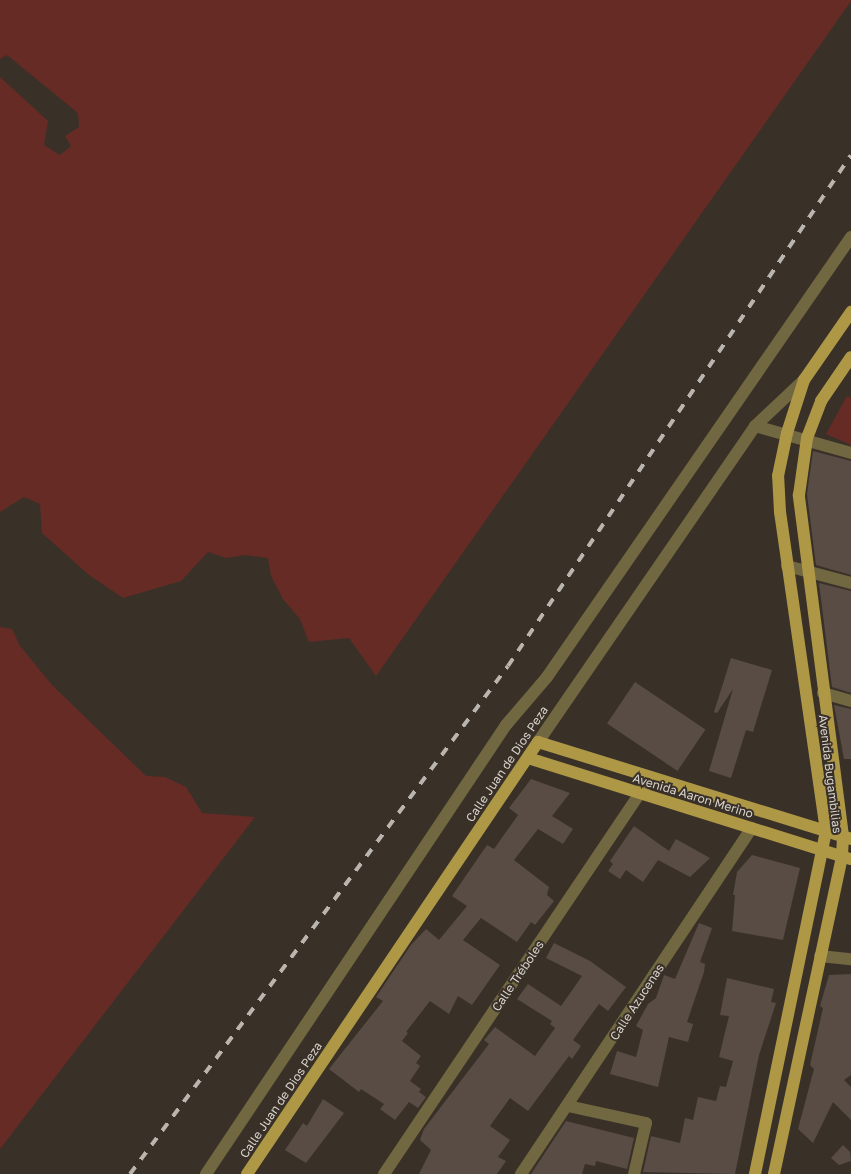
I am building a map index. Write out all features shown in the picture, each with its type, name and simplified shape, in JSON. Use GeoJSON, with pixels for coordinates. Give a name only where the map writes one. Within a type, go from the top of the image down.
{"type":"FeatureCollection","features":[{"type":"Feature","properties":{"kind":"main road","name":"Calle Juan de Dios Peza"},"geometry":{"type":"LineString","coordinates":[[786,433],[804,380],[849,319]]}},
{"type":"Feature","properties":{"kind":"main road"},"geometry":{"type":"LineString","coordinates":[[807,438],[821,401],[851,357]]}},
{"type":"Feature","properties":{"kind":"main road","name":"Avenida Bugambilias"},"geometry":{"type":"LineString","coordinates":[[755,1174],[824,851],[826,831],[788,566],[778,476],[786,433]]}},
{"type":"Feature","properties":{"kind":"main road","name":"Avenida Bugambilias"},"geometry":{"type":"LineString","coordinates":[[774,1174],[820,956],[846,858],[847,838],[823,693],[807,570],[800,495],[807,438]]}},
{"type":"Feature","properties":{"kind":"main road","name":"Calle Juan de Dios Peza"},"geometry":{"type":"LineString","coordinates":[[251,1172],[538,742]]}},
{"type":"Feature","properties":{"kind":"main road","name":"Avenida Aaron Merino"},"geometry":{"type":"LineString","coordinates":[[538,742],[847,838]]}},
{"type":"Feature","properties":{"kind":"main road","name":"Avenida Aaron Merino"},"geometry":{"type":"LineString","coordinates":[[528,758],[846,858]]}},
{"type":"Feature","properties":{"kind":"street"},"geometry":{"type":"LineString","coordinates":[[206,1174],[506,725],[547,677],[851,237]]}},
{"type":"Feature","properties":{"kind":"street","name":"Calle Juan de Dios Peza"},"geometry":{"type":"LineString","coordinates":[[538,742],[755,426],[804,380]]}},
{"type":"Feature","properties":{"kind":"street"},"geometry":{"type":"LineString","coordinates":[[755,426],[807,438],[851,453]]}},
{"type":"Feature","properties":{"kind":"street"},"geometry":{"type":"LineString","coordinates":[[788,566],[851,583]]}},
{"type":"Feature","properties":{"kind":"street"},"geometry":{"type":"LineString","coordinates":[[823,693],[851,701]]}},
{"type":"Feature","properties":{"kind":"street","name":"Calle Tréboles"},"geometry":{"type":"LineString","coordinates":[[384,1174],[651,777]]}},
{"type":"Feature","properties":{"kind":"street","name":"Calle Azucenas"},"geometry":{"type":"LineString","coordinates":[[521,1174],[752,828]]}},
{"type":"Feature","properties":{"kind":"street"},"geometry":{"type":"LineString","coordinates":[[820,956],[851,959]]}},
{"type":"Feature","properties":{"kind":"street"},"geometry":{"type":"LineString","coordinates":[[568,1106],[646,1123],[634,1174]]}},
{"type":"Feature","properties":{"kind":"shaded area"},"geometry":{"type":"Polygon","coordinates":[[[0,0],[851,1],[376,676],[349,638],[309,642],[300,619],[283,599],[271,576],[268,558],[245,555],[226,558],[208,552],[181,581],[123,598],[89,575],[42,533],[40,504],[24,497],[0,512],[0,77],[48,121],[44,145],[60,155],[71,146],[65,136],[79,127],[78,113],[7,55],[0,59],[0,0]]]}},
{"type":"Feature","properties":{"kind":"shaded area"},"geometry":{"type":"Polygon","coordinates":[[[847,396],[851,398],[851,445],[826,434],[847,396]]]}},
{"type":"Feature","properties":{"kind":"shaded area"},"geometry":{"type":"Polygon","coordinates":[[[0,627],[12,629],[20,646],[52,685],[146,776],[165,777],[186,787],[202,813],[255,817],[0,1149],[0,627]]]}},
{"type":"Feature","properties":{"kind":"building"},"geometry":{"type":"Polygon","coordinates":[[[813,451],[851,461],[851,575],[816,565],[807,494],[813,451]]]}},
{"type":"Feature","properties":{"kind":"building"},"geometry":{"type":"Polygon","coordinates":[[[819,583],[851,591],[851,693],[832,687],[819,583]]]}},
{"type":"Feature","properties":{"kind":"building"},"geometry":{"type":"Polygon","coordinates":[[[731,658],[772,670],[753,732],[746,730],[731,778],[709,771],[733,689],[717,713],[714,712],[731,658]]]}},
{"type":"Feature","properties":{"kind":"building"},"geometry":{"type":"Polygon","coordinates":[[[635,682],[705,730],[678,771],[607,723],[635,682]]]}},
{"type":"Feature","properties":{"kind":"building"},"geometry":{"type":"Polygon","coordinates":[[[834,705],[851,709],[851,759],[844,759],[834,705]]]}},
{"type":"Feature","properties":{"kind":"building"},"geometry":{"type":"Polygon","coordinates":[[[531,779],[570,793],[552,816],[573,829],[563,844],[538,829],[514,860],[549,887],[547,895],[554,901],[535,925],[531,922],[517,942],[481,918],[463,940],[500,965],[472,1005],[458,996],[449,1014],[430,1001],[406,1032],[408,1033],[402,1041],[421,1056],[416,1063],[420,1066],[410,1081],[421,1089],[419,1092],[426,1097],[418,1108],[409,1102],[395,1120],[380,1109],[384,1104],[361,1089],[359,1092],[329,1069],[383,1001],[376,997],[411,945],[426,929],[439,940],[467,906],[452,896],[487,845],[494,849],[518,815],[509,808],[531,779]]]}},
{"type":"Feature","properties":{"kind":"building"},"geometry":{"type":"Polygon","coordinates":[[[634,826],[669,851],[676,839],[710,858],[690,877],[658,860],[643,882],[626,870],[620,879],[608,871],[613,864],[610,861],[634,826]]]}},
{"type":"Feature","properties":{"kind":"building"},"geometry":{"type":"Polygon","coordinates":[[[752,855],[800,868],[783,940],[732,931],[735,895],[733,895],[737,872],[752,855]]]}},
{"type":"Feature","properties":{"kind":"building"},"geometry":{"type":"Polygon","coordinates":[[[699,923],[712,928],[700,962],[705,964],[704,972],[687,1022],[693,1024],[688,1042],[669,1037],[658,1087],[610,1074],[617,1051],[636,1057],[643,1030],[636,1026],[648,1004],[656,998],[664,975],[675,979],[699,923]]]}},
{"type":"Feature","properties":{"kind":"building"},"geometry":{"type":"Polygon","coordinates":[[[554,943],[590,961],[626,987],[608,1011],[599,1004],[573,1040],[581,1046],[572,1059],[569,1056],[528,1111],[510,1098],[490,1126],[510,1140],[498,1157],[506,1161],[497,1174],[419,1174],[431,1150],[420,1140],[424,1129],[489,1044],[484,1040],[495,1027],[535,1056],[555,1028],[550,1024],[552,1021],[517,999],[528,984],[561,1006],[582,976],[546,958],[554,943]]]}},
{"type":"Feature","properties":{"kind":"building"},"geometry":{"type":"Polygon","coordinates":[[[851,974],[851,1075],[844,1080],[851,1087],[851,1120],[833,1102],[813,1143],[798,1129],[814,1069],[810,1065],[823,1008],[820,1006],[829,975],[851,974]]]}},
{"type":"Feature","properties":{"kind":"building"},"geometry":{"type":"Polygon","coordinates":[[[727,978],[774,989],[771,1002],[776,1003],[759,1055],[735,1174],[643,1172],[651,1136],[680,1143],[685,1118],[693,1120],[698,1097],[716,1101],[720,1086],[726,1087],[733,1061],[719,1057],[729,1016],[720,1015],[727,978]]]}},
{"type":"Feature","properties":{"kind":"building"},"geometry":{"type":"Polygon","coordinates":[[[323,1099],[344,1113],[306,1163],[285,1150],[303,1123],[307,1126],[323,1099]]]}},
{"type":"Feature","properties":{"kind":"building"},"geometry":{"type":"Polygon","coordinates":[[[566,1121],[634,1138],[627,1169],[596,1161],[595,1166],[585,1164],[582,1174],[531,1174],[566,1121]]]}},
{"type":"Feature","properties":{"kind":"building"},"geometry":{"type":"Polygon","coordinates":[[[843,1145],[850,1152],[851,1161],[839,1165],[831,1158],[843,1145]]]}},
{"type":"Feature","properties":{"kind":"railway"},"geometry":{"type":"LineString","coordinates":[[130,1174],[508,666],[851,155]]}}]}
